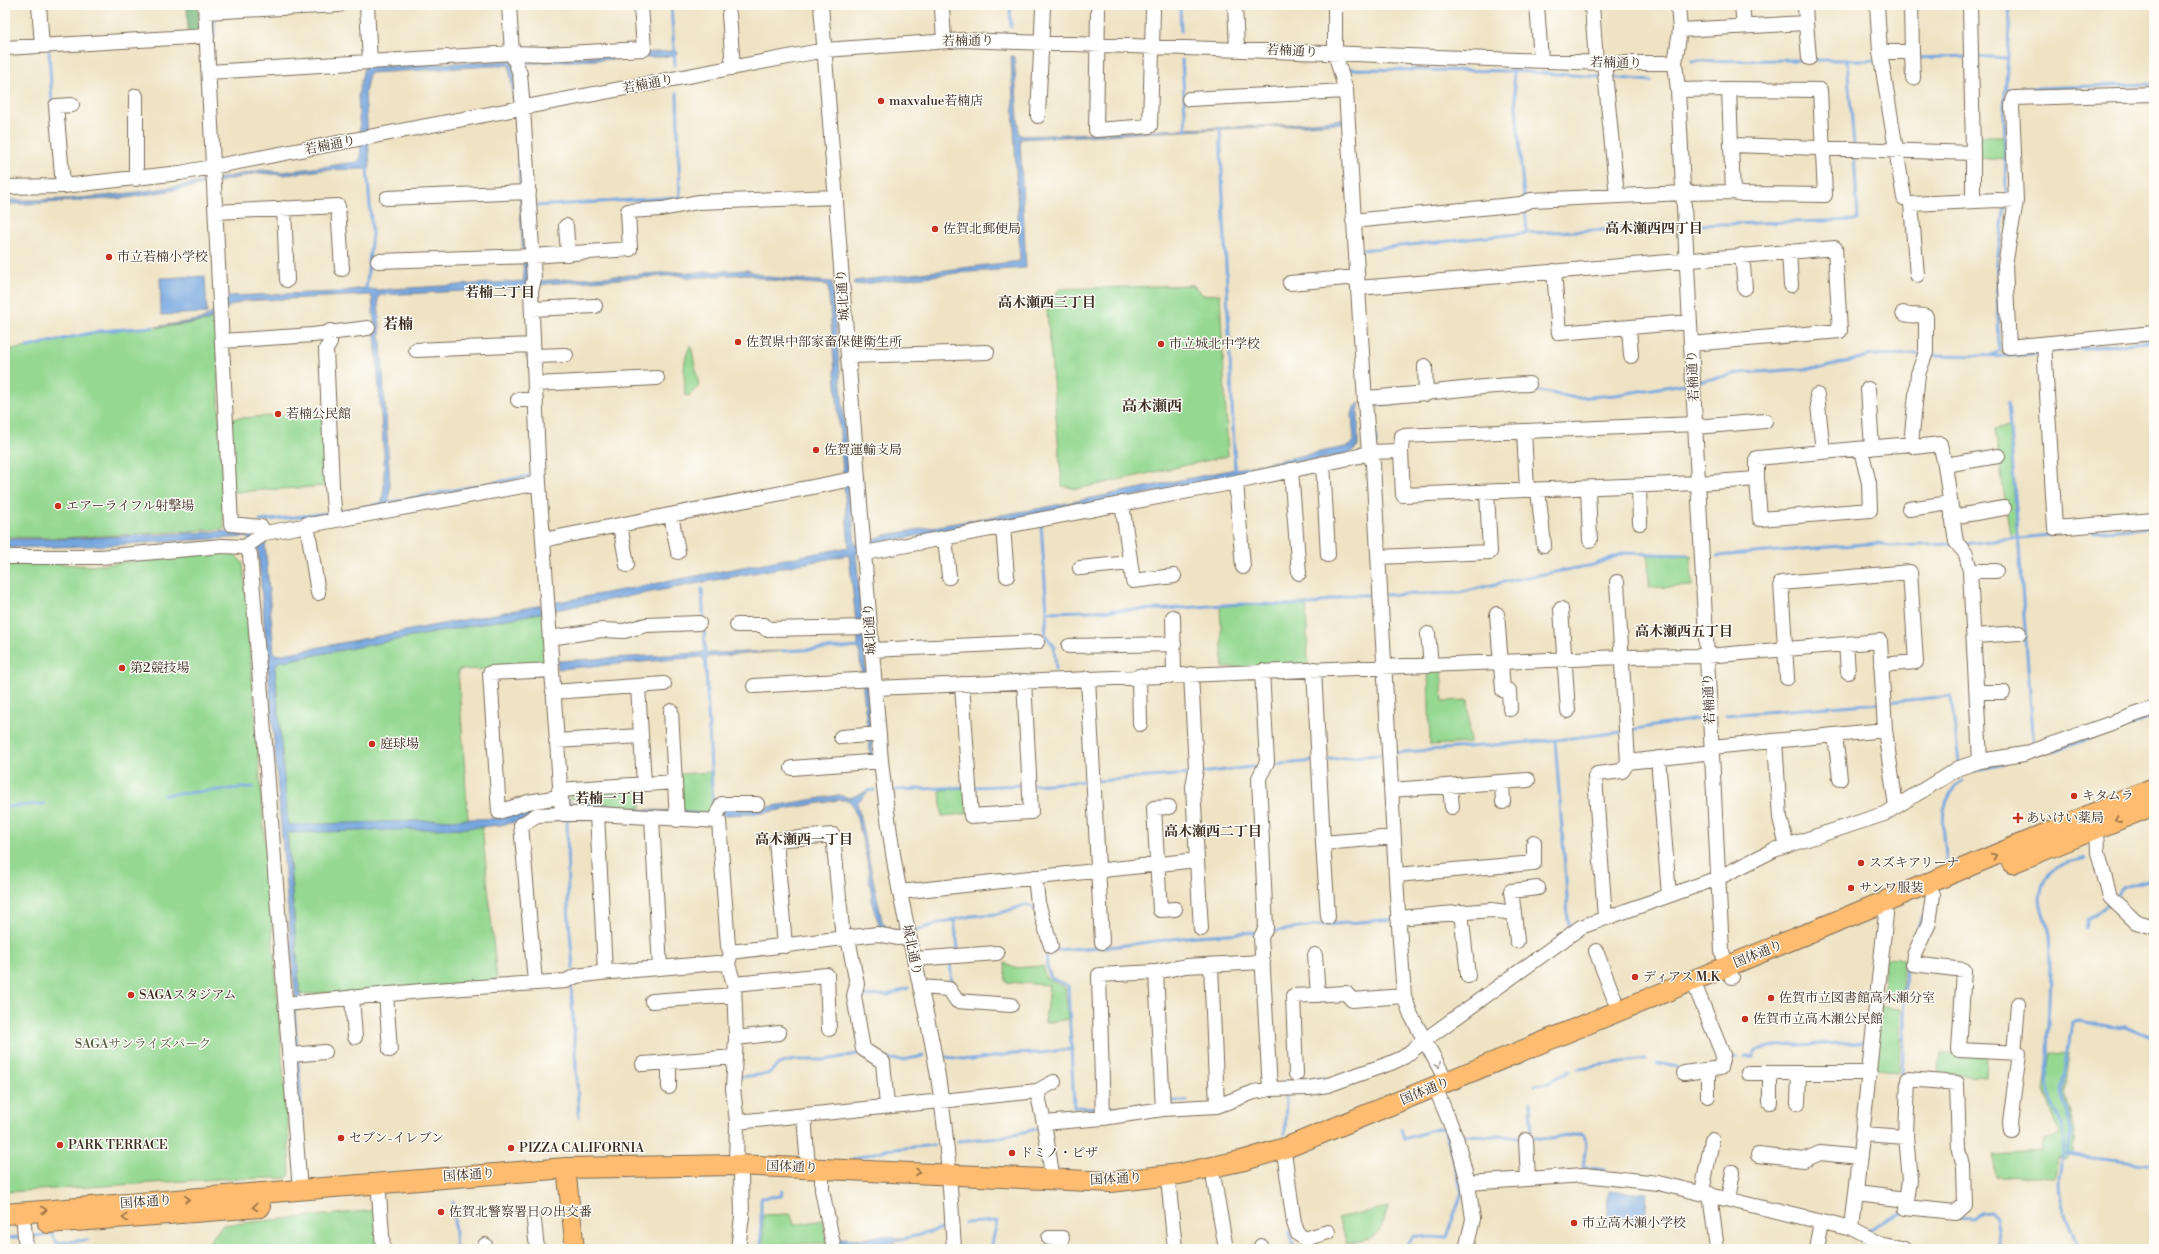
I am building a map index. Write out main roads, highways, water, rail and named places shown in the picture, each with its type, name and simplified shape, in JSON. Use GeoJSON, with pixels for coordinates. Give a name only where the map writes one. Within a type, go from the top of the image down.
{"type":"FeatureCollection","features":[{"type":"Feature","properties":{"kind":"highway","name":"国体通り"},"geometry":{"type":"LineString","coordinates":[[950,1181],[1053,1180],[1111,1182],[1179,1174],[1245,1160],[1288,1147],[1441,1090],[1697,991],[1729,972],[1886,901],[2154,788]]}},
{"type":"Feature","properties":{"kind":"highway","name":"国体通り"},"geometry":{"type":"LineString","coordinates":[[5,1214],[300,1190],[567,1174],[738,1170],[950,1181],[1080,1194],[1121,1193],[1169,1188],[1214,1180],[1285,1159],[1619,1011],[1886,914],[2154,805]]}},
{"type":"Feature","properties":{"kind":"highway","name":"国体通り"},"geometry":{"type":"LineString","coordinates":[[14,1226],[194,1213],[567,1174]]}},
{"type":"Feature","properties":{"kind":"main road"},"geometry":{"type":"LineString","coordinates":[[567,1174],[575,1249]]}},
{"type":"Feature","properties":{"kind":"water"},"geometry":{"type":"Polygon","coordinates":[[[673,51],[678,52],[674,56],[514,64],[537,281],[676,272],[687,273],[747,270],[768,277],[832,282],[855,545],[886,535],[1042,508],[1350,446],[1354,441],[1352,415],[1354,407],[1360,403],[1358,411],[1358,447],[1348,454],[1039,515],[888,541],[856,554],[873,756],[870,756],[849,555],[278,662],[275,668],[288,825],[501,818],[530,806],[567,798],[571,803],[588,802],[635,809],[667,811],[682,809],[688,812],[706,813],[713,808],[756,809],[839,795],[850,798],[870,790],[857,803],[882,921],[887,928],[897,932],[886,932],[880,927],[873,907],[867,860],[857,819],[852,804],[848,800],[838,800],[757,814],[519,821],[501,825],[466,828],[287,833],[301,1005],[296,1006],[258,548],[246,537],[96,546],[5,548],[5,539],[63,539],[253,530],[265,541],[274,653],[278,655],[849,547],[828,285],[769,280],[746,274],[686,278],[680,275],[546,284],[527,288],[381,295],[378,297],[390,483],[389,502],[382,504],[384,456],[372,296],[243,301],[232,305],[207,321],[150,328],[203,319],[224,305],[224,301],[230,296],[337,292],[364,288],[377,290],[524,281],[516,123],[509,65],[369,73],[365,93],[370,168],[323,170],[284,175],[258,173],[210,184],[127,198],[26,204],[5,204],[5,200],[69,199],[102,196],[198,183],[261,170],[283,172],[357,162],[361,158],[358,95],[364,67],[673,51]]]}},
{"type":"Feature","properties":{"kind":"water"},"geometry":{"type":"Polygon","coordinates":[[[1011,56],[1014,56],[1019,134],[1023,136],[1280,125],[1345,119],[1345,123],[1020,139],[1026,268],[958,273],[854,285],[854,281],[1020,261],[1011,56]]]}},
{"type":"Feature","properties":{"kind":"water"},"geometry":{"type":"Polygon","coordinates":[[[205,276],[207,313],[161,315],[160,278],[205,276]]]}},
{"type":"Feature","properties":{"kind":"water"},"geometry":{"type":"Polygon","coordinates":[[[704,651],[707,653],[785,651],[708,657],[706,661],[701,657],[558,669],[558,661],[700,653],[704,651]]]}},
{"type":"Feature","properties":{"kind":"water"},"geometry":{"type":"Polygon","coordinates":[[[1609,1191],[1647,1194],[1645,1223],[1606,1220],[1609,1191]]]}},
{"type":"Feature","properties":{"kind":"water"},"geometry":{"type":"Polygon","coordinates":[[[881,1235],[895,1238],[906,1238],[892,1243],[845,1244],[844,1249],[839,1249],[838,1238],[864,1239],[881,1235]]]}},
{"type":"Feature","properties":{"kind":"waterway"},"geometry":{"type":"LineString","coordinates":[[671,5],[675,65]]}},
{"type":"Feature","properties":{"kind":"waterway"},"geometry":{"type":"LineString","coordinates":[[1010,5],[1011,27]]}},
{"type":"Feature","properties":{"kind":"waterway"},"geometry":{"type":"LineString","coordinates":[[1180,5],[1181,31]]}},
{"type":"Feature","properties":{"kind":"waterway"},"geometry":{"type":"LineString","coordinates":[[2006,197],[2004,107],[2010,28],[2009,5]]}},
{"type":"Feature","properties":{"kind":"waterway"},"geometry":{"type":"LineString","coordinates":[[214,17],[214,38]]}},
{"type":"Feature","properties":{"kind":"waterway"},"geometry":{"type":"LineString","coordinates":[[49,52],[52,104]]}},
{"type":"Feature","properties":{"kind":"waterway"},"geometry":{"type":"LineString","coordinates":[[1917,58],[1967,56]]}},
{"type":"Feature","properties":{"kind":"waterway"},"geometry":{"type":"LineString","coordinates":[[1975,56],[2007,58]]}},
{"type":"Feature","properties":{"kind":"waterway"},"geometry":{"type":"LineString","coordinates":[[1182,60],[1186,130]]}},
{"type":"Feature","properties":{"kind":"waterway"},"geometry":{"type":"LineString","coordinates":[[1692,61],[1805,60]]}},
{"type":"Feature","properties":{"kind":"waterway"},"geometry":{"type":"LineString","coordinates":[[1813,60],[1877,60]]}},
{"type":"Feature","properties":{"kind":"waterway"},"geometry":{"type":"LineString","coordinates":[[1847,61],[1854,145]]}},
{"type":"Feature","properties":{"kind":"waterway"},"geometry":{"type":"LineString","coordinates":[[1349,77],[1347,69],[1513,71],[1601,77]]}},
{"type":"Feature","properties":{"kind":"waterway"},"geometry":{"type":"LineString","coordinates":[[1513,71],[1524,198]]}},
{"type":"Feature","properties":{"kind":"waterway"},"geometry":{"type":"LineString","coordinates":[[1609,77],[1651,81]]}},
{"type":"Feature","properties":{"kind":"waterway"},"geometry":{"type":"LineString","coordinates":[[2007,89],[2154,84]]}},
{"type":"Feature","properties":{"kind":"waterway"},"geometry":{"type":"LineString","coordinates":[[535,206],[680,197],[677,93]]}},
{"type":"Feature","properties":{"kind":"waterway"},"geometry":{"type":"LineString","coordinates":[[1220,128],[1235,472]]}},
{"type":"Feature","properties":{"kind":"waterway"},"geometry":{"type":"LineString","coordinates":[[1699,225],[1858,220],[1854,153]]}},
{"type":"Feature","properties":{"kind":"waterway"},"geometry":{"type":"LineString","coordinates":[[366,291],[372,233],[367,166]]}},
{"type":"Feature","properties":{"kind":"waterway"},"geometry":{"type":"LineString","coordinates":[[1991,355],[1999,351],[1997,262],[2005,204]]}},
{"type":"Feature","properties":{"kind":"waterway"},"geometry":{"type":"LineString","coordinates":[[1525,207],[1527,233]]}},
{"type":"Feature","properties":{"kind":"waterway"},"geometry":{"type":"LineString","coordinates":[[1361,250],[1527,233],[1672,227]]}},
{"type":"Feature","properties":{"kind":"waterway"},"geometry":{"type":"LineString","coordinates":[[27,347],[99,331],[153,327]]}},
{"type":"Feature","properties":{"kind":"waterway"},"geometry":{"type":"LineString","coordinates":[[2048,352],[2154,341]]}},
{"type":"Feature","properties":{"kind":"waterway"},"geometry":{"type":"LineString","coordinates":[[1930,355],[2010,356],[2040,353]]}},
{"type":"Feature","properties":{"kind":"waterway"},"geometry":{"type":"LineString","coordinates":[[1697,382],[1740,373],[1822,368],[1872,355],[1921,354]]}},
{"type":"Feature","properties":{"kind":"waterway"},"geometry":{"type":"LineString","coordinates":[[1529,389],[1576,398],[1615,395],[1690,383]]}},
{"type":"Feature","properties":{"kind":"waterway"},"geometry":{"type":"LineString","coordinates":[[1368,407],[1402,402]]}},
{"type":"Feature","properties":{"kind":"waterway"},"geometry":{"type":"LineString","coordinates":[[2008,402],[2034,747]]}},
{"type":"Feature","properties":{"kind":"waterway"},"geometry":{"type":"LineString","coordinates":[[1374,406],[1376,444]]}},
{"type":"Feature","properties":{"kind":"waterway"},"geometry":{"type":"LineString","coordinates":[[337,512],[534,475]]}},
{"type":"Feature","properties":{"kind":"waterway"},"geometry":{"type":"LineString","coordinates":[[260,521],[330,513]]}},
{"type":"Feature","properties":{"kind":"waterway"},"geometry":{"type":"LineString","coordinates":[[1042,524],[1047,612],[1045,635],[1054,646],[1056,669]]}},
{"type":"Feature","properties":{"kind":"waterway"},"geometry":{"type":"LineString","coordinates":[[2093,532],[2154,527]]}},
{"type":"Feature","properties":{"kind":"waterway"},"geometry":{"type":"LineString","coordinates":[[1964,544],[2058,534]]}},
{"type":"Feature","properties":{"kind":"waterway"},"geometry":{"type":"LineString","coordinates":[[1717,556],[1878,543],[1889,546],[1952,544]]}},
{"type":"Feature","properties":{"kind":"waterway"},"geometry":{"type":"LineString","coordinates":[[1385,595],[1459,593],[1512,580],[1593,565],[1624,553],[1688,555]]}},
{"type":"Feature","properties":{"kind":"waterway"},"geometry":{"type":"LineString","coordinates":[[702,589],[713,810]]}},
{"type":"Feature","properties":{"kind":"waterway"},"geometry":{"type":"LineString","coordinates":[[1047,612],[1166,609],[1238,604],[1311,605],[1348,595],[1375,595]]}},
{"type":"Feature","properties":{"kind":"waterway"},"geometry":{"type":"LineString","coordinates":[[782,651],[862,647]]}},
{"type":"Feature","properties":{"kind":"waterway"},"geometry":{"type":"LineString","coordinates":[[1887,702],[1951,696],[1959,763]]}},
{"type":"Feature","properties":{"kind":"waterway"},"geometry":{"type":"LineString","coordinates":[[1726,715],[1880,703]]}},
{"type":"Feature","properties":{"kind":"waterway"},"geometry":{"type":"LineString","coordinates":[[2053,751],[2154,717]]}},
{"type":"Feature","properties":{"kind":"waterway"},"geometry":{"type":"LineString","coordinates":[[1630,730],[1697,719]]}},
{"type":"Feature","properties":{"kind":"waterway"},"geometry":{"type":"LineString","coordinates":[[1393,753],[1555,740],[1622,732]]}},
{"type":"Feature","properties":{"kind":"waterway"},"geometry":{"type":"LineString","coordinates":[[1555,740],[1568,921],[1572,929]]}},
{"type":"Feature","properties":{"kind":"waterway"},"geometry":{"type":"LineString","coordinates":[[1323,760],[1386,754]]}},
{"type":"Feature","properties":{"kind":"waterway"},"geometry":{"type":"LineString","coordinates":[[1270,765],[1316,761]]}},
{"type":"Feature","properties":{"kind":"waterway"},"geometry":{"type":"LineString","coordinates":[[1972,771],[2004,764]]}},
{"type":"Feature","properties":{"kind":"waterway"},"geometry":{"type":"LineString","coordinates":[[1200,773],[1260,766]]}},
{"type":"Feature","properties":{"kind":"waterway"},"geometry":{"type":"LineString","coordinates":[[1096,781],[1191,774]]}},
{"type":"Feature","properties":{"kind":"waterway"},"geometry":{"type":"LineString","coordinates":[[1033,785],[1089,781]]}},
{"type":"Feature","properties":{"kind":"waterway"},"geometry":{"type":"LineString","coordinates":[[1946,862],[1943,829],[1944,808],[1954,790],[1963,781]]}},
{"type":"Feature","properties":{"kind":"waterway"},"geometry":{"type":"LineString","coordinates":[[973,787],[1025,785]]}},
{"type":"Feature","properties":{"kind":"waterway"},"geometry":{"type":"LineString","coordinates":[[164,795],[253,787]]}},
{"type":"Feature","properties":{"kind":"waterway"},"geometry":{"type":"LineString","coordinates":[[896,790],[965,787]]}},
{"type":"Feature","properties":{"kind":"waterway"},"geometry":{"type":"LineString","coordinates":[[867,791],[874,790]]}},
{"type":"Feature","properties":{"kind":"waterway"},"geometry":{"type":"LineString","coordinates":[[5,807],[44,804]]}},
{"type":"Feature","properties":{"kind":"waterway"},"geometry":{"type":"LineString","coordinates":[[567,817],[568,908],[573,969]]}},
{"type":"Feature","properties":{"kind":"waterway"},"geometry":{"type":"LineString","coordinates":[[2078,1249],[2061,1201],[2059,1183],[2064,1146],[2064,1134],[2048,1089],[2047,1051],[2050,954],[2049,935],[2040,901],[2043,886],[2050,872],[2064,864],[2086,858]]}},
{"type":"Feature","properties":{"kind":"waterway"},"geometry":{"type":"LineString","coordinates":[[2115,896],[2122,888],[2154,878]]}},
{"type":"Feature","properties":{"kind":"waterway"},"geometry":{"type":"LineString","coordinates":[[2086,927],[2088,919],[2110,902]]}},
{"type":"Feature","properties":{"kind":"waterway"},"geometry":{"type":"LineString","coordinates":[[917,930],[943,922],[971,916],[997,914],[1026,905],[1033,907],[1034,910]]}},
{"type":"Feature","properties":{"kind":"waterway"},"geometry":{"type":"LineString","coordinates":[[1914,938],[1922,917]]}},
{"type":"Feature","properties":{"kind":"waterway"},"geometry":{"type":"LineString","coordinates":[[1270,932],[1313,926],[1395,919]]}},
{"type":"Feature","properties":{"kind":"waterway"},"geometry":{"type":"LineString","coordinates":[[954,920],[958,948],[955,952]]}},
{"type":"Feature","properties":{"kind":"waterway"},"geometry":{"type":"LineString","coordinates":[[1055,950],[1118,946],[1196,936],[1258,932]]}},
{"type":"Feature","properties":{"kind":"waterway"},"geometry":{"type":"LineString","coordinates":[[1046,947],[1047,967],[1051,978],[1068,986],[1074,1107],[1099,1108]]}},
{"type":"Feature","properties":{"kind":"waterway"},"geometry":{"type":"LineString","coordinates":[[1902,1081],[1906,962],[1908,957]]}},
{"type":"Feature","properties":{"kind":"waterway"},"geometry":{"type":"LineString","coordinates":[[950,960],[952,986]]}},
{"type":"Feature","properties":{"kind":"waterway"},"geometry":{"type":"LineString","coordinates":[[569,985],[571,985],[579,1117]]}},
{"type":"Feature","properties":{"kind":"waterway"},"geometry":{"type":"LineString","coordinates":[[858,1000],[864,996],[888,995],[908,988]]}},
{"type":"Feature","properties":{"kind":"waterway"},"geometry":{"type":"LineString","coordinates":[[297,1050],[294,1011],[298,1008]]}},
{"type":"Feature","properties":{"kind":"waterway"},"geometry":{"type":"LineString","coordinates":[[2067,1155],[2072,1132],[2062,1093],[2072,1023],[2079,1021],[2115,1027],[2125,1026],[2154,1038]]}},
{"type":"Feature","properties":{"kind":"waterway"},"geometry":{"type":"LineString","coordinates":[[1745,1057],[1753,1057],[1756,1050],[1775,1046],[1867,1042]]}},
{"type":"Feature","properties":{"kind":"waterway"},"geometry":{"type":"LineString","coordinates":[[946,1057],[973,1060],[1011,1054],[1040,1053],[1072,1049]]}},
{"type":"Feature","properties":{"kind":"waterway"},"geometry":{"type":"LineString","coordinates":[[738,1077],[768,1074],[779,1064],[794,1060],[826,1060],[862,1053]]}},
{"type":"Feature","properties":{"kind":"waterway"},"geometry":{"type":"LineString","coordinates":[[888,1059],[903,1060],[923,1056]]}},
{"type":"Feature","properties":{"kind":"waterway"},"geometry":{"type":"LineString","coordinates":[[1727,1057],[1737,1057]]}},
{"type":"Feature","properties":{"kind":"waterway"},"geometry":{"type":"LineString","coordinates":[[298,1058],[302,1124]]}},
{"type":"Feature","properties":{"kind":"waterway"},"geometry":{"type":"LineString","coordinates":[[1578,1068],[1645,1059]]}},
{"type":"Feature","properties":{"kind":"waterway"},"geometry":{"type":"LineString","coordinates":[[1658,1063],[1677,1067]]}},
{"type":"Feature","properties":{"kind":"waterway"},"geometry":{"type":"LineString","coordinates":[[1535,1085],[1548,1083],[1570,1070]]}},
{"type":"Feature","properties":{"kind":"waterway"},"geometry":{"type":"LineString","coordinates":[[1285,1082],[1325,1078]]}},
{"type":"Feature","properties":{"kind":"waterway"},"geometry":{"type":"LineString","coordinates":[[1285,1134],[1286,1094]]}},
{"type":"Feature","properties":{"kind":"waterway"},"geometry":{"type":"LineString","coordinates":[[1166,1101],[1187,1101]]}},
{"type":"Feature","properties":{"kind":"waterway"},"geometry":{"type":"LineString","coordinates":[[1530,1101],[1532,1137]]}},
{"type":"Feature","properties":{"kind":"waterway"},"geometry":{"type":"LineString","coordinates":[[1107,1108],[1129,1107]]}},
{"type":"Feature","properties":{"kind":"waterway"},"geometry":{"type":"LineString","coordinates":[[958,1141],[1001,1137],[1041,1128]]}},
{"type":"Feature","properties":{"kind":"waterway"},"geometry":{"type":"LineString","coordinates":[[1401,1129],[1404,1139],[1440,1128],[1445,1129],[1462,1192],[1446,1238],[1414,1236],[1405,1249]]}},
{"type":"Feature","properties":{"kind":"waterway"},"geometry":{"type":"LineString","coordinates":[[1528,1137],[1551,1139],[1582,1133],[1586,1143],[1583,1167],[1604,1170]]}},
{"type":"Feature","properties":{"kind":"waterway"},"geometry":{"type":"LineString","coordinates":[[1464,1135],[1522,1137]]}},
{"type":"Feature","properties":{"kind":"waterway"},"geometry":{"type":"LineString","coordinates":[[853,1159],[885,1150],[934,1145]]}},
{"type":"Feature","properties":{"kind":"waterway"},"geometry":{"type":"LineString","coordinates":[[2062,1156],[2067,1155],[2154,1165]]}},
{"type":"Feature","properties":{"kind":"waterway"},"geometry":{"type":"LineString","coordinates":[[761,1249],[761,1198],[781,1196],[782,1191]]}},
{"type":"Feature","properties":{"kind":"waterway"},"geometry":{"type":"LineString","coordinates":[[453,1202],[456,1249]]}},
{"type":"Feature","properties":{"kind":"waterway"},"geometry":{"type":"LineString","coordinates":[[1954,1218],[1972,1219],[1981,1212],[1990,1211],[1996,1217],[2001,1249]]}},
{"type":"Feature","properties":{"kind":"waterway"},"geometry":{"type":"LineString","coordinates":[[1868,1231],[1884,1220],[1905,1212]]}},
{"type":"Feature","properties":{"kind":"waterway"},"geometry":{"type":"LineString","coordinates":[[964,1223],[997,1221],[991,1249]]}},
{"type":"Feature","properties":{"kind":"waterway"},"geometry":{"type":"LineString","coordinates":[[903,1239],[942,1229]]}},
{"type":"Feature","properties":{"kind":"waterway"},"geometry":{"type":"LineString","coordinates":[[1290,1232],[1294,1249]]}},
{"type":"Feature","properties":{"kind":"waterway"},"geometry":{"type":"LineString","coordinates":[[35,1236],[52,1234],[57,1243],[87,1240]]}},
{"type":"Feature","properties":{"kind":"waterway"},"geometry":{"type":"LineString","coordinates":[[5,1238],[18,1237]]}},
{"type":"Feature","properties":{"kind":"place","name":"maxvalue若楠店"},"geometry":{"type":"Point","coordinates":[881,101]}},
{"type":"Feature","properties":{"kind":"place","name":"佐賀北郵便局"},"geometry":{"type":"Point","coordinates":[935,229]}},
{"type":"Feature","properties":{"kind":"place","name":"市立若楠小学校"},"geometry":{"type":"Point","coordinates":[109,257]}},
{"type":"Feature","properties":{"kind":"place","name":"佐賀県中部家畜保健衛生所"},"geometry":{"type":"Point","coordinates":[738,342]}},
{"type":"Feature","properties":{"kind":"place","name":"市立城北中学校"},"geometry":{"type":"Point","coordinates":[1161,344]}},
{"type":"Feature","properties":{"kind":"place","name":"若楠公民館"},"geometry":{"type":"Point","coordinates":[278,414]}},
{"type":"Feature","properties":{"kind":"place","name":"佐賀運輸支局"},"geometry":{"type":"Point","coordinates":[816,450]}},
{"type":"Feature","properties":{"kind":"place","name":"エアーライフル射撃場"},"geometry":{"type":"Point","coordinates":[58,506]}},
{"type":"Feature","properties":{"kind":"place","name":"第2競技場"},"geometry":{"type":"Point","coordinates":[122,668]}},
{"type":"Feature","properties":{"kind":"place","name":"庭球場"},"geometry":{"type":"Point","coordinates":[372,744]}},
{"type":"Feature","properties":{"kind":"place","name":"キタムラ"},"geometry":{"type":"Point","coordinates":[2074,796]}},
{"type":"Feature","properties":{"kind":"place","name":"あいけい薬局"},"geometry":{"type":"Point","coordinates":[2018,818]}},
{"type":"Feature","properties":{"kind":"place","name":"スズキアリーナ"},"geometry":{"type":"Point","coordinates":[1861,863]}},
{"type":"Feature","properties":{"kind":"place","name":"サンワ服装"},"geometry":{"type":"Point","coordinates":[1851,888]}},
{"type":"Feature","properties":{"kind":"place","name":"ディアス M.K"},"geometry":{"type":"Point","coordinates":[1635,977]}},
{"type":"Feature","properties":{"kind":"place","name":"SAGAスタジアム"},"geometry":{"type":"Point","coordinates":[131,995]}},
{"type":"Feature","properties":{"kind":"place","name":"佐賀市立図書館高木瀬分室"},"geometry":{"type":"Point","coordinates":[1771,998]}},
{"type":"Feature","properties":{"kind":"place","name":"佐賀市立高木瀬公民館"},"geometry":{"type":"Point","coordinates":[1745,1019]}},
{"type":"Feature","properties":{"kind":"place","name":"セブン-イレブン"},"geometry":{"type":"Point","coordinates":[341,1138]}},
{"type":"Feature","properties":{"kind":"place","name":"PARK TERRACE"},"geometry":{"type":"Point","coordinates":[60,1145]}},
{"type":"Feature","properties":{"kind":"place","name":"PIZZA CALIFORNIA"},"geometry":{"type":"Point","coordinates":[511,1148]}},
{"type":"Feature","properties":{"kind":"place","name":"ドミノ・ピザ"},"geometry":{"type":"Point","coordinates":[1012,1153]}},
{"type":"Feature","properties":{"kind":"place","name":"佐賀北警察署日の出交番"},"geometry":{"type":"Point","coordinates":[441,1212]}},
{"type":"Feature","properties":{"kind":"place","name":"市立高木瀬小学校"},"geometry":{"type":"Point","coordinates":[1574,1223]}},
{"type":"Feature","properties":{"kind":"district","name":"高木瀬西四丁目"},"geometry":{"type":"Point","coordinates":[1654,229]}},
{"type":"Feature","properties":{"kind":"district","name":"若楠二丁目"},"geometry":{"type":"Point","coordinates":[500,293]}},
{"type":"Feature","properties":{"kind":"district","name":"高木瀬西三丁目"},"geometry":{"type":"Point","coordinates":[1047,303]}},
{"type":"Feature","properties":{"kind":"district","name":"若楠"},"geometry":{"type":"Point","coordinates":[398,324]}},
{"type":"Feature","properties":{"kind":"district","name":"高木瀬西"},"geometry":{"type":"Point","coordinates":[1152,406]}},
{"type":"Feature","properties":{"kind":"district","name":"高木瀬西五丁目"},"geometry":{"type":"Point","coordinates":[1684,632]}},
{"type":"Feature","properties":{"kind":"district","name":"若楠一丁目"},"geometry":{"type":"Point","coordinates":[610,799]}},
{"type":"Feature","properties":{"kind":"district","name":"高木瀬西二丁目"},"geometry":{"type":"Point","coordinates":[1213,832]}},
{"type":"Feature","properties":{"kind":"district","name":"高木瀬西一丁目"},"geometry":{"type":"Point","coordinates":[804,840]}},
{"type":"Feature","properties":{"kind":"park label","name":"SAGAサンライズパーク"},"geometry":{"type":"Point","coordinates":[143,1044]}}]}
